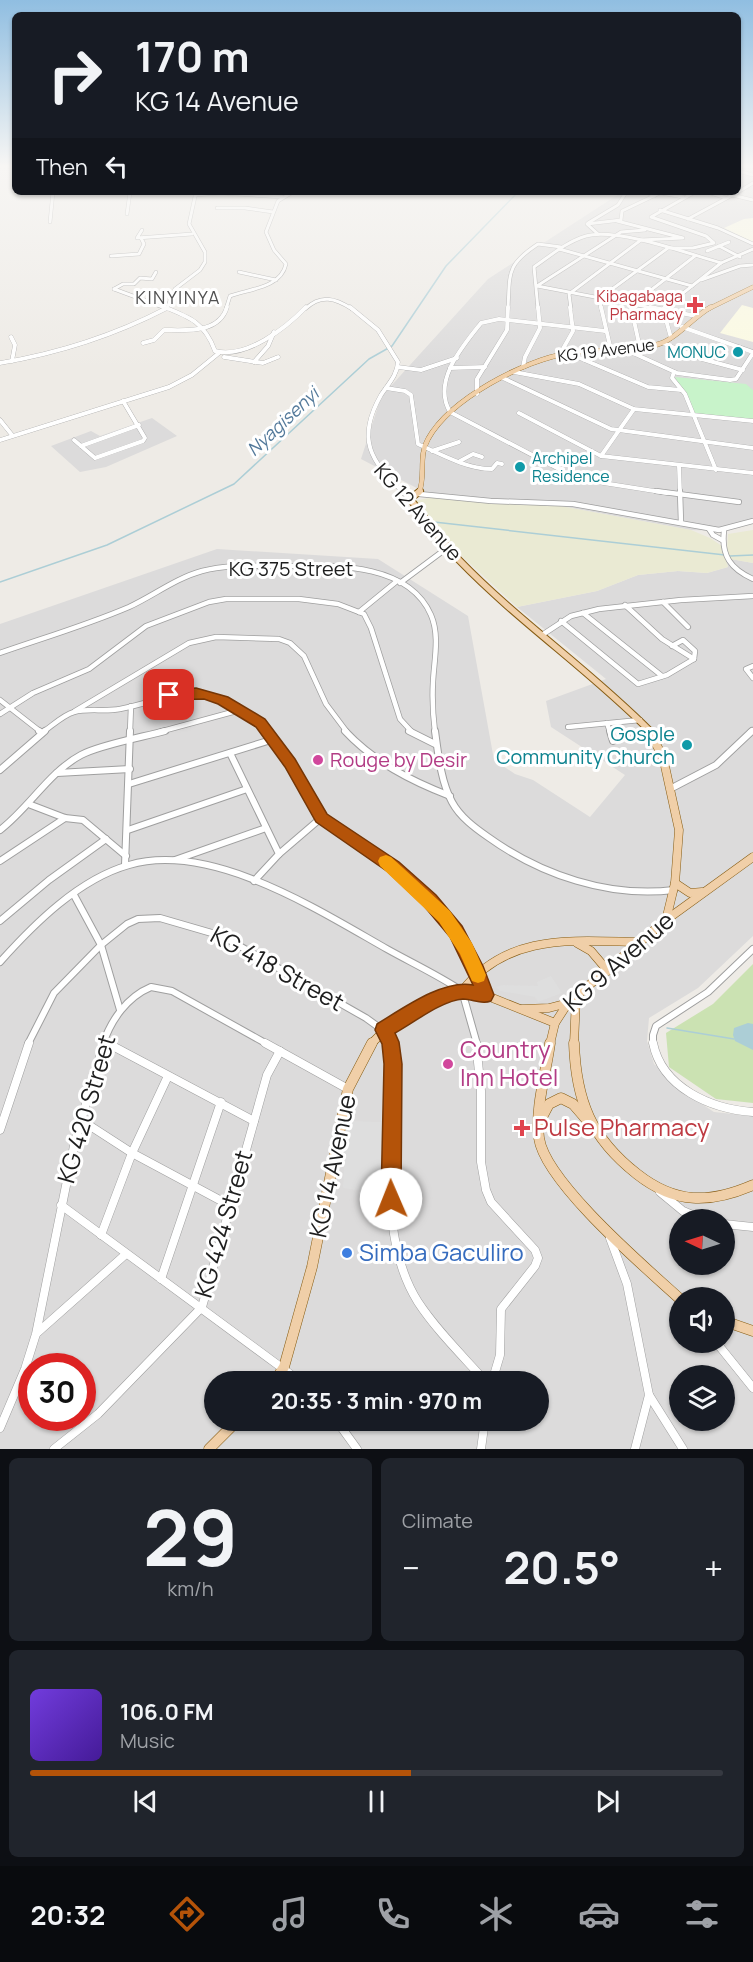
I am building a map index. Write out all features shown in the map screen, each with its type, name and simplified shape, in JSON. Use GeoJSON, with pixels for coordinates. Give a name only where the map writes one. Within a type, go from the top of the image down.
{"type":"FeatureCollection","features":[{"type":"Feature","properties":{"kind":"main road","name":"KG 19 Avenue"},"geometry":{"type":"LineString","coordinates":[[419,494],[424,448],[436,426],[450,412],[477,394],[523,367],[560,354],[640,348],[663,343],[696,316],[752,289]]}},
{"type":"Feature","properties":{"kind":"main road"},"geometry":{"type":"LineString","coordinates":[[410,499],[419,494]]}},
{"type":"Feature","properties":{"kind":"main road","name":"KG 12 Avenue"},"geometry":{"type":"LineString","coordinates":[[410,499],[447,548],[542,636],[640,720],[657,742],[663,757],[679,830],[675,886],[666,920]]}},
{"type":"Feature","properties":{"kind":"main road","name":"KG 9 Avenue"},"geometry":{"type":"LineString","coordinates":[[669,1290],[636,1262],[550,1167],[539,1140],[538,1123],[555,1023],[572,1001],[666,920],[753,858]]}},
{"type":"Feature","properties":{"kind":"main road"},"geometry":{"type":"LineString","coordinates":[[675,886],[690,893],[704,892]]}},
{"type":"Feature","properties":{"kind":"main road"},"geometry":{"type":"LineString","coordinates":[[672,899],[680,909]]}},
{"type":"Feature","properties":{"kind":"main road"},"geometry":{"type":"LineString","coordinates":[[572,941],[591,951],[609,970]]}},
{"type":"Feature","properties":{"kind":"main road"},"geometry":{"type":"LineString","coordinates":[[555,1023],[485,995],[462,991],[477,972],[490,962],[530,946],[572,941],[641,942]]}},
{"type":"Feature","properties":{"kind":"main road","name":"KG 14 Avenue"},"geometry":{"type":"LineString","coordinates":[[281,1371],[314,1257],[348,1089],[368,1048],[384,1030],[428,1004],[462,991]]}},
{"type":"Feature","properties":{"kind":"main road"},"geometry":{"type":"LineString","coordinates":[[520,1009],[549,1008],[572,1001],[578,1077],[584,1104],[593,1126]]}},
{"type":"Feature","properties":{"kind":"main road"},"geometry":{"type":"LineString","coordinates":[[538,1123],[549,1104],[561,1098],[573,1104],[593,1126],[610,1151],[657,1190],[705,1200],[753,1185]]}},
{"type":"Feature","properties":{"kind":"main road"},"geometry":{"type":"LineString","coordinates":[[735,1325],[753,1331]]}},
{"type":"Feature","properties":{"kind":"main road"},"geometry":{"type":"LineString","coordinates":[[211,1448],[227,1431]]}},
{"type":"Feature","properties":{"kind":"street"},"geometry":{"type":"LineString","coordinates":[[138,235],[136,237],[141,238],[184,235]]}},
{"type":"Feature","properties":{"kind":"street"},"geometry":{"type":"LineString","coordinates":[[0,369],[0,363],[50,354],[98,341],[167,308],[176,287],[198,272],[205,261],[205,252],[192,235]]}},
{"type":"Feature","properties":{"kind":"street"},"geometry":{"type":"LineString","coordinates":[[158,337],[146,347],[141,344],[154,340],[164,330],[204,328],[219,321],[226,311],[226,302],[230,296],[276,280],[287,267],[274,250],[267,235]]}},
{"type":"Feature","properties":{"kind":"street"},"geometry":{"type":"LineString","coordinates":[[523,367],[540,323],[535,266],[560,248],[585,236],[594,235]]}},
{"type":"Feature","properties":{"kind":"street"},"geometry":{"type":"LineString","coordinates":[[610,235],[641,240],[721,263]]}},
{"type":"Feature","properties":{"kind":"street"},"geometry":{"type":"LineString","coordinates":[[537,286],[617,235]]}},
{"type":"Feature","properties":{"kind":"street"},"geometry":{"type":"LineString","coordinates":[[569,294],[641,240],[683,238],[671,235]]}},
{"type":"Feature","properties":{"kind":"street"},"geometry":{"type":"LineString","coordinates":[[702,235],[709,237],[713,243],[753,264]]}},
{"type":"Feature","properties":{"kind":"street"},"geometry":{"type":"LineString","coordinates":[[732,235],[753,244]]}},
{"type":"Feature","properties":{"kind":"street"},"geometry":{"type":"LineString","coordinates":[[111,256],[139,254],[144,244],[141,238]]}},
{"type":"Feature","properties":{"kind":"street"},"geometry":{"type":"LineString","coordinates":[[707,251],[729,242]]}},
{"type":"Feature","properties":{"kind":"street"},"geometry":{"type":"LineString","coordinates":[[600,298],[668,249],[693,248],[713,243]]}},
{"type":"Feature","properties":{"kind":"street"},"geometry":{"type":"LineString","coordinates":[[477,394],[475,384],[506,333],[507,303],[511,289],[510,272],[519,257],[538,244],[586,255],[692,286]]}},
{"type":"Feature","properties":{"kind":"street"},"geometry":{"type":"LineString","coordinates":[[663,309],[721,263],[753,249]]}},
{"type":"Feature","properties":{"kind":"street"},"geometry":{"type":"LineString","coordinates":[[640,348],[631,307],[664,278],[695,256]]}},
{"type":"Feature","properties":{"kind":"street"},"geometry":{"type":"LineString","coordinates":[[699,280],[712,279],[745,265],[753,264]]}},
{"type":"Feature","properties":{"kind":"street"},"geometry":{"type":"LineString","coordinates":[[156,272],[152,279],[140,278],[134,284],[124,284],[114,289],[190,317],[204,328],[210,337],[213,349],[219,353],[244,349],[295,319],[311,303],[328,298],[338,301],[370,321],[390,346],[397,358],[398,367],[421,370],[457,358]]}},
{"type":"Feature","properties":{"kind":"street"},"geometry":{"type":"LineString","coordinates":[[239,272],[276,280]]}},
{"type":"Feature","properties":{"kind":"street"},"geometry":{"type":"LineString","coordinates":[[537,286],[569,294],[696,316]]}},
{"type":"Feature","properties":{"kind":"street"},"geometry":{"type":"LineString","coordinates":[[560,354],[573,331],[569,294]]}},
{"type":"Feature","properties":{"kind":"street"},"geometry":{"type":"LineString","coordinates":[[600,298],[605,331],[611,350]]}},
{"type":"Feature","properties":{"kind":"street"},"geometry":{"type":"LineString","coordinates":[[663,309],[670,338]]}},
{"type":"Feature","properties":{"kind":"street"},"geometry":{"type":"LineString","coordinates":[[605,331],[494,319],[480,324],[445,379],[444,406],[450,412],[578,479],[605,485],[739,502]]}},
{"type":"Feature","properties":{"kind":"street"},"geometry":{"type":"LineString","coordinates":[[624,349],[674,372],[734,380],[743,370],[753,352],[682,327]]}},
{"type":"Feature","properties":{"kind":"street"},"geometry":{"type":"LineString","coordinates":[[254,362],[264,352],[274,332]]}},
{"type":"Feature","properties":{"kind":"street"},"geometry":{"type":"LineString","coordinates":[[11,337],[15,345],[12,361]]}},
{"type":"Feature","properties":{"kind":"street"},"geometry":{"type":"LineString","coordinates":[[663,343],[702,359],[743,370]]}},
{"type":"Feature","properties":{"kind":"street"},"geometry":{"type":"LineString","coordinates":[[0,440],[179,383],[219,353]]}},
{"type":"Feature","properties":{"kind":"street"},"geometry":{"type":"LineString","coordinates":[[568,353],[648,387],[681,390]]}},
{"type":"Feature","properties":{"kind":"street"},"geometry":{"type":"LineString","coordinates":[[213,357],[267,363],[278,357]]}},
{"type":"Feature","properties":{"kind":"street","name":"KG 12 Avenue"},"geometry":{"type":"LineString","coordinates":[[398,367],[376,405],[367,435],[369,453],[378,468],[410,499]]}},
{"type":"Feature","properties":{"kind":"street"},"geometry":{"type":"LineString","coordinates":[[450,368],[485,367]]}},
{"type":"Feature","properties":{"kind":"street"},"geometry":{"type":"LineString","coordinates":[[514,372],[536,378],[574,382],[634,409],[753,421]]}},
{"type":"Feature","properties":{"kind":"street"},"geometry":{"type":"LineString","coordinates":[[674,372],[672,378],[681,390],[706,441],[716,470]]}},
{"type":"Feature","properties":{"kind":"street"},"geometry":{"type":"LineString","coordinates":[[503,378],[619,432],[753,448]]}},
{"type":"Feature","properties":{"kind":"street"},"geometry":{"type":"LineString","coordinates":[[386,388],[405,391],[411,395],[416,440],[424,448],[488,469],[492,469],[497,463],[502,464]]}},
{"type":"Feature","properties":{"kind":"street"},"geometry":{"type":"LineString","coordinates":[[74,440],[95,458],[138,445],[145,438],[123,401]]}},
{"type":"Feature","properties":{"kind":"street"},"geometry":{"type":"LineString","coordinates":[[600,456],[634,409]]}},
{"type":"Feature","properties":{"kind":"street"},"geometry":{"type":"LineString","coordinates":[[519,413],[600,456],[753,473]]}},
{"type":"Feature","properties":{"kind":"street"},"geometry":{"type":"LineString","coordinates":[[1,423],[12,435]]}},
{"type":"Feature","properties":{"kind":"street"},"geometry":{"type":"LineString","coordinates":[[81,446],[139,425]]}},
{"type":"Feature","properties":{"kind":"street"},"geometry":{"type":"LineString","coordinates":[[432,451],[459,442]]}},
{"type":"Feature","properties":{"kind":"street"},"geometry":{"type":"LineString","coordinates":[[460,461],[473,454],[482,458]]}},
{"type":"Feature","properties":{"kind":"street"},"geometry":{"type":"LineString","coordinates":[[679,466],[681,523]]}},
{"type":"Feature","properties":{"kind":"street"},"geometry":{"type":"LineString","coordinates":[[419,494],[491,501],[573,504],[724,531],[753,521]]}},
{"type":"Feature","properties":{"kind":"street"},"geometry":{"type":"LineString","coordinates":[[709,529],[713,535],[722,540]]}},
{"type":"Feature","properties":{"kind":"street"},"geometry":{"type":"LineString","coordinates":[[724,531],[722,540],[728,563],[735,571],[753,579]]}},
{"type":"Feature","properties":{"kind":"street"},"geometry":{"type":"LineString","coordinates":[[359,612],[447,548]]}},
{"type":"Feature","properties":{"kind":"street","name":"KG 375 Street"},"geometry":{"type":"LineString","coordinates":[[0,653],[97,620],[147,599],[174,581],[208,570],[271,566],[353,567],[398,582],[420,598],[431,614],[435,744],[450,796],[457,809],[473,825],[515,855],[588,885],[660,892],[675,886]]}},
{"type":"Feature","properties":{"kind":"street"},"geometry":{"type":"LineString","coordinates":[[542,636],[561,621],[583,613],[625,605],[753,596]]}},
{"type":"Feature","properties":{"kind":"street"},"geometry":{"type":"LineString","coordinates":[[0,714],[33,693],[89,669],[146,626],[209,602],[226,599],[299,599],[338,604],[359,612],[367,619],[400,719],[409,731],[435,744]]}},
{"type":"Feature","properties":{"kind":"street"},"geometry":{"type":"LineString","coordinates":[[663,602],[688,627]]}},
{"type":"Feature","properties":{"kind":"street"},"geometry":{"type":"LineString","coordinates":[[625,605],[662,639],[694,658]]}},
{"type":"Feature","properties":{"kind":"street"},"geometry":{"type":"LineString","coordinates":[[583,613],[662,676]]}},
{"type":"Feature","properties":{"kind":"street"},"geometry":{"type":"LineString","coordinates":[[561,621],[635,682],[645,684],[694,658]]}},
{"type":"Feature","properties":{"kind":"street"},"geometry":{"type":"LineString","coordinates":[[0,770],[42,733],[73,712],[189,643],[216,637],[279,639],[285,641],[309,662],[322,697],[333,715],[348,734],[374,758],[401,776],[450,796]]}},
{"type":"Feature","properties":{"kind":"street"},"geometry":{"type":"LineString","coordinates":[[672,646],[683,640],[695,651],[694,658]]}},
{"type":"Feature","properties":{"kind":"street"},"geometry":{"type":"LineString","coordinates":[[753,666],[746,669],[753,678]]}},
{"type":"Feature","properties":{"kind":"street"},"geometry":{"type":"LineString","coordinates":[[73,712],[131,706],[169,695],[196,693],[223,701],[261,723],[274,739],[321,818],[394,867],[430,900],[456,932],[477,972],[485,995]]}},
{"type":"Feature","properties":{"kind":"street"},"geometry":{"type":"LineString","coordinates":[[0,700],[42,733]]}},
{"type":"Feature","properties":{"kind":"street"},"geometry":{"type":"LineString","coordinates":[[125,865],[131,706]]}},
{"type":"Feature","properties":{"kind":"street"},"geometry":{"type":"LineString","coordinates":[[0,830],[20,816],[69,762],[91,750],[130,742],[240,710]]}},
{"type":"Feature","properties":{"kind":"street"},"geometry":{"type":"LineString","coordinates":[[568,727],[640,720]]}},
{"type":"Feature","properties":{"kind":"street"},"geometry":{"type":"LineString","coordinates":[[607,723],[613,741]]}},
{"type":"Feature","properties":{"kind":"street"},"geometry":{"type":"LineString","coordinates":[[670,789],[716,765],[753,730]]}},
{"type":"Feature","properties":{"kind":"street"},"geometry":{"type":"LineString","coordinates":[[129,784],[274,739]]}},
{"type":"Feature","properties":{"kind":"street"},"geometry":{"type":"LineString","coordinates":[[230,753],[279,854]]}},
{"type":"Feature","properties":{"kind":"street"},"geometry":{"type":"LineString","coordinates":[[57,773],[130,769]]}},
{"type":"Feature","properties":{"kind":"street"},"geometry":{"type":"LineString","coordinates":[[128,830],[247,789]]}},
{"type":"Feature","properties":{"kind":"street"},"geometry":{"type":"LineString","coordinates":[[31,805],[64,818],[82,820],[126,856]]}},
{"type":"Feature","properties":{"kind":"street"},"geometry":{"type":"LineString","coordinates":[[0,861],[64,818]]}},
{"type":"Feature","properties":{"kind":"street"},"geometry":{"type":"LineString","coordinates":[[254,881],[279,854],[321,818]]}},
{"type":"Feature","properties":{"kind":"street"},"geometry":{"type":"LineString","coordinates":[[174,861],[266,828]]}},
{"type":"Feature","properties":{"kind":"street"},"geometry":{"type":"LineString","coordinates":[[0,921],[50,880],[106,839]]}},
{"type":"Feature","properties":{"kind":"street"},"geometry":{"type":"LineString","coordinates":[[0,962],[26,934],[74,895],[125,865],[147,861],[174,861],[202,864],[254,881],[316,909],[462,991],[477,1040],[481,1091],[482,1163],[486,1194],[535,1250],[538,1258],[535,1266],[501,1309],[500,1355],[495,1371]]}},
{"type":"Feature","properties":{"kind":"street"},"geometry":{"type":"LineString","coordinates":[[74,895],[101,945],[120,1010]]}},
{"type":"Feature","properties":{"kind":"street","name":"KG 418 Street"},"geometry":{"type":"LineString","coordinates":[[0,1130],[21,1063],[45,1007],[65,980],[101,945],[138,919],[160,918],[206,929],[222,936],[307,983],[384,1030]]}},
{"type":"Feature","properties":{"kind":"street"},"geometry":{"type":"LineString","coordinates":[[753,949],[708,992],[656,1026],[652,1043],[657,1060],[664,1071],[690,1093],[715,1106],[753,1112]]}},
{"type":"Feature","properties":{"kind":"street","name":"KG 420 Street"},"geometry":{"type":"LineString","coordinates":[[0,1428],[25,1369],[36,1334],[61,1205],[81,1120],[104,1041],[120,1010],[151,987],[172,991],[348,1089]]}},
{"type":"Feature","properties":{"kind":"street"},"geometry":{"type":"LineString","coordinates":[[384,1030],[392,1051],[391,1199],[401,1264],[418,1301],[477,1371]]}},
{"type":"Feature","properties":{"kind":"street"},"geometry":{"type":"LineString","coordinates":[[104,1041],[254,1121]]}},
{"type":"Feature","properties":{"kind":"street","name":"KG 424 Street"},"geometry":{"type":"LineString","coordinates":[[54,1449],[98,1414],[202,1307],[267,1075],[280,1052]]}},
{"type":"Feature","properties":{"kind":"street"},"geometry":{"type":"LineString","coordinates":[[101,1235],[132,1153],[168,1076]]}},
{"type":"Feature","properties":{"kind":"street"},"geometry":{"type":"LineString","coordinates":[[161,1279],[221,1102]]}},
{"type":"Feature","properties":{"kind":"street"},"geometry":{"type":"LineString","coordinates":[[81,1120],[132,1153],[177,1175],[193,1187],[229,1205]]}},
{"type":"Feature","properties":{"kind":"street"},"geometry":{"type":"LineString","coordinates":[[657,1190],[681,1209]]}},
{"type":"Feature","properties":{"kind":"street"},"geometry":{"type":"LineString","coordinates":[[61,1205],[289,1371]]}},
{"type":"Feature","properties":{"kind":"street"},"geometry":{"type":"LineString","coordinates":[[735,1225],[753,1227]]}},
{"type":"Feature","properties":{"kind":"street"},"geometry":{"type":"LineString","coordinates":[[608,1232],[627,1284],[648,1395],[683,1449]]}},
{"type":"Feature","properties":{"kind":"street"},"geometry":{"type":"LineString","coordinates":[[36,1334],[126,1254]]}},
{"type":"Feature","properties":{"kind":"street"},"geometry":{"type":"LineString","coordinates":[[725,1353],[753,1388]]}},
{"type":"Feature","properties":{"kind":"street"},"geometry":{"type":"LineString","coordinates":[[635,1449],[648,1395]]}},
{"type":"Feature","properties":{"kind":"street"},"geometry":{"type":"LineString","coordinates":[[344,1431],[357,1449]]}},
{"type":"Feature","properties":{"kind":"street"},"geometry":{"type":"LineString","coordinates":[[481,1449],[483,1431]]}},
{"type":"Feature","properties":{"kind":"shaded area"},"geometry":{"type":"Polygon","coordinates":[[[556,235],[753,235],[753,521],[724,531],[691,530],[544,503],[496,504],[434,497],[361,459],[381,397],[488,279],[556,235]]]}},
{"type":"Feature","properties":{"kind":"shaded area"},"geometry":{"type":"Polygon","coordinates":[[[738,235],[753,235],[753,242],[738,235]]]}},
{"type":"Feature","properties":{"kind":"shaded area"},"geometry":{"type":"Polygon","coordinates":[[[742,305],[753,308],[753,342],[720,333],[742,305]]]}},
{"type":"Feature","properties":{"kind":"shaded area"},"geometry":{"type":"Polygon","coordinates":[[[152,418],[177,436],[106,467],[80,472],[51,446],[91,431],[100,436],[152,418]]]}},
{"type":"Feature","properties":{"kind":"shaded area"},"geometry":{"type":"Polygon","coordinates":[[[434,497],[496,504],[544,503],[691,530],[722,546],[728,567],[707,573],[678,571],[638,575],[597,591],[517,607],[451,546],[414,501],[434,497]]]}},
{"type":"Feature","properties":{"kind":"shaded area"},"geometry":{"type":"Polygon","coordinates":[[[753,530],[753,563],[730,559],[727,549],[728,534],[753,530]]]}},
{"type":"Feature","properties":{"kind":"shaded area"},"geometry":{"type":"Polygon","coordinates":[[[217,549],[378,559],[468,616],[494,760],[515,774],[533,780],[590,817],[625,775],[551,727],[546,701],[606,679],[517,607],[597,591],[638,575],[678,571],[707,573],[728,567],[726,558],[753,563],[753,936],[698,988],[649,1018],[647,1041],[654,1064],[691,1097],[714,1112],[753,1116],[753,1449],[0,1449],[0,624],[217,549]]]}},
{"type":"Feature","properties":{"kind":"shaded area"},"geometry":{"type":"Polygon","coordinates":[[[551,976],[562,993],[538,1002],[535,997],[500,991],[496,987],[503,985],[538,986],[537,982],[551,976]]]}},
{"type":"Feature","properties":{"kind":"shaded area"},"geometry":{"type":"Polygon","coordinates":[[[347,1121],[382,1122],[379,1193],[343,1188],[347,1121]]]}},
{"type":"Feature","properties":{"kind":"green space"},"geometry":{"type":"Polygon","coordinates":[[[675,377],[746,384],[753,390],[753,419],[695,414],[675,377]]]}},
{"type":"Feature","properties":{"kind":"green space"},"geometry":{"type":"Polygon","coordinates":[[[753,964],[753,1103],[716,1099],[669,1067],[666,1033],[713,1004],[753,964]]]}},
{"type":"Feature","properties":{"kind":"water"},"geometry":{"type":"Polygon","coordinates":[[[748,1023],[753,1024],[753,1050],[735,1041],[733,1035],[734,1028],[748,1023]]]}},
{"type":"Feature","properties":{"kind":"waterway","name":"Nyagisenyi"},"geometry":{"type":"LineString","coordinates":[[0,582],[107,545],[234,484],[369,359],[392,346],[446,266],[477,235]]}},
{"type":"Feature","properties":{"kind":"waterway"},"geometry":{"type":"LineString","coordinates":[[434,522],[725,555]]}},
{"type":"Feature","properties":{"kind":"waterway"},"geometry":{"type":"LineString","coordinates":[[730,556],[753,555]]}},
{"type":"Feature","properties":{"kind":"waterway"},"geometry":{"type":"LineString","coordinates":[[667,1028],[734,1039]]}},
{"type":"Feature","properties":{"kind":"slow traffic"},"geometry":{"type":"LineString","coordinates":[[386,861],[445,916],[466,949],[478,975]]}},
{"type":"Feature","properties":{"kind":"place","name":"Kibagabaga Pharmacy"},"geometry":{"type":"Point","coordinates":[695,305]}},
{"type":"Feature","properties":{"kind":"place","name":"MONUC"},"geometry":{"type":"Point","coordinates":[738,352]}},
{"type":"Feature","properties":{"kind":"place","name":"Archipel Residence"},"geometry":{"type":"Point","coordinates":[520,467]}},
{"type":"Feature","properties":{"kind":"place","name":"Gosple Community Church"},"geometry":{"type":"Point","coordinates":[687,745]}},
{"type":"Feature","properties":{"kind":"place","name":"Rouge by Desir"},"geometry":{"type":"Point","coordinates":[318,760]}},
{"type":"Feature","properties":{"kind":"place","name":"Country Inn Hotel"},"geometry":{"type":"Point","coordinates":[448,1064]}},
{"type":"Feature","properties":{"kind":"place","name":"Pulse Pharmacy"},"geometry":{"type":"Point","coordinates":[522,1128]}},
{"type":"Feature","properties":{"kind":"place","name":"Simba Gaculiro"},"geometry":{"type":"Point","coordinates":[347,1253]}},
{"type":"Feature","properties":{"kind":"district","name":"KINYINYA"},"geometry":{"type":"Point","coordinates":[178,298]}},
{"type":"Feature","properties":{"kind":"route"},"geometry":{"type":"LineString","coordinates":[[169,695],[206,694],[252,716],[261,723],[290,763],[321,818],[394,867],[430,900],[456,932],[477,972],[485,995],[462,991],[428,1004],[384,1030],[390,1042],[393,1064],[391,1199]]}}]}
